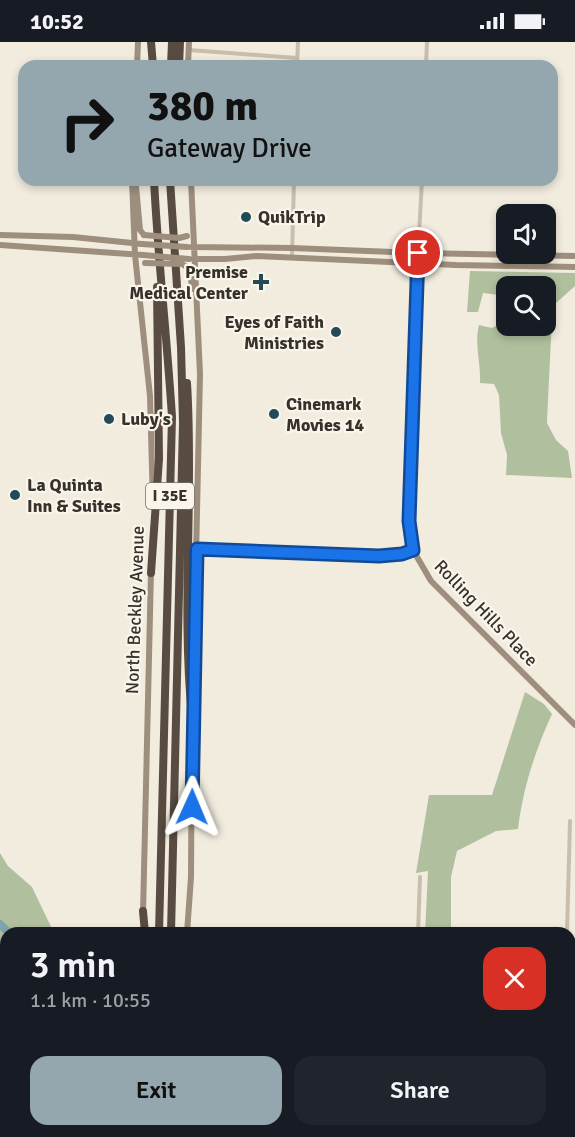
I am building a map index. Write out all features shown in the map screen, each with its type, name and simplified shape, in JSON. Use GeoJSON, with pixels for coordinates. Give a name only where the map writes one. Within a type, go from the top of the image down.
{"type":"FeatureCollection","features":[{"type":"Feature","properties":{"kind":"highway"},"geometry":{"type":"LineString","coordinates":[[153,42],[154,60]]}},
{"type":"Feature","properties":{"kind":"highway"},"geometry":{"type":"LineString","coordinates":[[171,42],[171,60]]}},
{"type":"Feature","properties":{"kind":"highway"},"geometry":{"type":"LineString","coordinates":[[179,60],[180,42]]}},
{"type":"Feature","properties":{"kind":"highway","name":"I 35E"},"geometry":{"type":"LineString","coordinates":[[154,186],[172,417],[159,927]]}},
{"type":"Feature","properties":{"kind":"highway","name":"I 35E"},"geometry":{"type":"LineString","coordinates":[[170,186],[181,347],[183,464],[171,927]]}},
{"type":"Feature","properties":{"kind":"highway"},"geometry":{"type":"LineString","coordinates":[[151,573],[160,451],[157,290],[152,226],[156,206]]}},
{"type":"Feature","properties":{"kind":"highway"},"geometry":{"type":"LineString","coordinates":[[181,347],[186,373],[190,442],[188,630],[192,717]]}},
{"type":"Feature","properties":{"kind":"highway"},"geometry":{"type":"LineString","coordinates":[[143,911],[143,927]]}},
{"type":"Feature","properties":{"kind":"main road"},"geometry":{"type":"LineString","coordinates":[[137,60],[138,42]]}},
{"type":"Feature","properties":{"kind":"main road"},"geometry":{"type":"LineString","coordinates":[[188,60],[189,42]]}},
{"type":"Feature","properties":{"kind":"main road","name":"North Beckley Avenue"},"geometry":{"type":"LineString","coordinates":[[133,186],[139,255],[137,275],[150,396],[153,491],[143,911]]}},
{"type":"Feature","properties":{"kind":"main road"},"geometry":{"type":"LineString","coordinates":[[136,186],[140,230],[144,235],[179,238],[187,236],[190,232],[193,212]]}},
{"type":"Feature","properties":{"kind":"main road"},"geometry":{"type":"LineString","coordinates":[[187,927],[191,877],[192,717],[200,374],[198,306],[190,247],[193,212],[191,186]]}},
{"type":"Feature","properties":{"kind":"main road"},"geometry":{"type":"LineString","coordinates":[[0,235],[73,237],[190,247],[575,256]]}},
{"type":"Feature","properties":{"kind":"main road"},"geometry":{"type":"LineString","coordinates":[[18,245],[19,235]]}},
{"type":"Feature","properties":{"kind":"main road"},"geometry":{"type":"LineString","coordinates":[[0,245],[192,259],[257,256],[418,264],[575,267]]}},
{"type":"Feature","properties":{"kind":"main road","name":"Rolling Hills Place"},"geometry":{"type":"LineString","coordinates":[[418,253],[409,521],[413,550],[431,581],[575,725]]}},
{"type":"Feature","properties":{"kind":"main road"},"geometry":{"type":"LineString","coordinates":[[137,275],[145,263],[182,264],[190,269],[193,296],[198,306]]}},
{"type":"Feature","properties":{"kind":"main road"},"geometry":{"type":"LineString","coordinates":[[197,549],[379,556],[402,554],[413,550]]}},
{"type":"Feature","properties":{"kind":"street"},"geometry":{"type":"LineString","coordinates":[[189,50],[297,58],[298,42]]}},
{"type":"Feature","properties":{"kind":"street"},"geometry":{"type":"LineString","coordinates":[[426,60],[427,42]]}},
{"type":"Feature","properties":{"kind":"street"},"geometry":{"type":"LineString","coordinates":[[292,258],[294,186]]}},
{"type":"Feature","properties":{"kind":"street"},"geometry":{"type":"LineString","coordinates":[[418,253],[422,186]]}},
{"type":"Feature","properties":{"kind":"street"},"geometry":{"type":"LineString","coordinates":[[567,927],[570,821]]}},
{"type":"Feature","properties":{"kind":"street"},"geometry":{"type":"LineString","coordinates":[[418,927],[420,877]]}},
{"type":"Feature","properties":{"kind":"green space"},"geometry":{"type":"Polygon","coordinates":[[[470,271],[575,273],[575,286],[556,303],[556,276],[496,276],[496,295],[483,293],[478,312],[467,312],[470,271]]]}},
{"type":"Feature","properties":{"kind":"green space"},"geometry":{"type":"Polygon","coordinates":[[[479,325],[492,328],[496,326],[496,336],[551,336],[547,423],[556,440],[568,451],[572,478],[506,475],[507,455],[501,433],[499,395],[494,384],[480,383],[477,339],[479,325]]]}},
{"type":"Feature","properties":{"kind":"green space"},"geometry":{"type":"Polygon","coordinates":[[[525,692],[544,704],[552,714],[530,770],[518,829],[496,831],[457,851],[451,877],[451,927],[425,927],[428,871],[416,873],[429,795],[492,795],[525,692]]]}},
{"type":"Feature","properties":{"kind":"green space"},"geometry":{"type":"Polygon","coordinates":[[[0,853],[8,866],[32,887],[51,927],[0,927],[0,853]]]}},
{"type":"Feature","properties":{"kind":"waterway"},"geometry":{"type":"LineString","coordinates":[[0,924],[3,927]]}},
{"type":"Feature","properties":{"kind":"place","name":"QuikTrip"},"geometry":{"type":"Point","coordinates":[246,217]}},
{"type":"Feature","properties":{"kind":"place","name":"Premise Medical Center"},"geometry":{"type":"Point","coordinates":[261,282]}},
{"type":"Feature","properties":{"kind":"place","name":"Eyes of Faith Ministries"},"geometry":{"type":"Point","coordinates":[336,332]}},
{"type":"Feature","properties":{"kind":"place","name":"Cinemark Movies 14"},"geometry":{"type":"Point","coordinates":[274,414]}},
{"type":"Feature","properties":{"kind":"place","name":"Luby's"},"geometry":{"type":"Point","coordinates":[109,419]}},
{"type":"Feature","properties":{"kind":"place","name":"La Quinta Inn & Suites"},"geometry":{"type":"Point","coordinates":[15,495]}},
{"type":"Feature","properties":{"kind":"route"},"geometry":{"type":"LineString","coordinates":[[192,807],[197,549],[379,556],[402,554],[413,550],[409,521],[418,253]]}}]}
